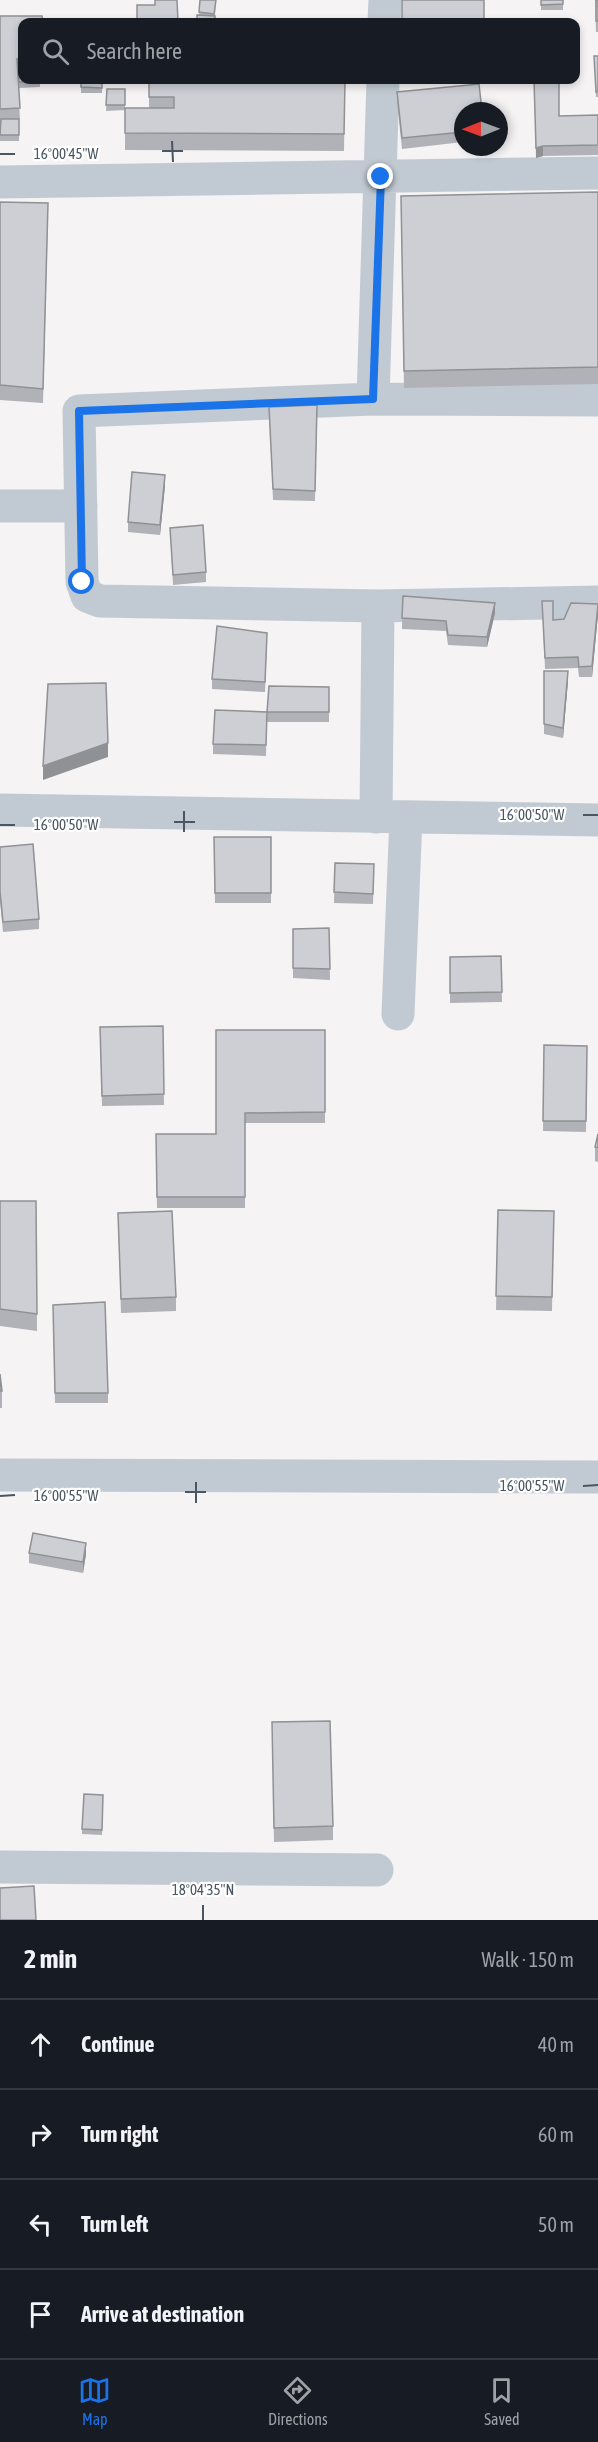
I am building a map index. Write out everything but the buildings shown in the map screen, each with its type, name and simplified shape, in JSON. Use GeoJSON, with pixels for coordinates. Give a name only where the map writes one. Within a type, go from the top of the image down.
{"type":"FeatureCollection","features":[{"type":"Feature","properties":{"kind":"street"},"geometry":{"type":"LineString","coordinates":[[384,18],[385,0]]}},
{"type":"Feature","properties":{"kind":"street"},"geometry":{"type":"LineString","coordinates":[[373,399],[383,84]]}},
{"type":"Feature","properties":{"kind":"street"},"geometry":{"type":"LineString","coordinates":[[0,182],[598,173]]}},
{"type":"Feature","properties":{"kind":"street"},"geometry":{"type":"LineString","coordinates":[[598,400],[373,399],[79,411],[82,582],[87,596],[100,601],[378,606],[598,602]]}},
{"type":"Feature","properties":{"kind":"street"},"geometry":{"type":"LineString","coordinates":[[0,506],[81,506]]}},
{"type":"Feature","properties":{"kind":"street"},"geometry":{"type":"LineString","coordinates":[[378,606],[391,817],[398,1014]]}},
{"type":"Feature","properties":{"kind":"street"},"geometry":{"type":"LineString","coordinates":[[0,810],[598,820]]}},
{"type":"Feature","properties":{"kind":"street"},"geometry":{"type":"LineString","coordinates":[[0,1475],[598,1477]]}},
{"type":"Feature","properties":{"kind":"street"},"geometry":{"type":"LineString","coordinates":[[0,1867],[377,1870]]}},
{"type":"Feature","properties":{"kind":"route"},"geometry":{"type":"LineString","coordinates":[[82,582],[79,411],[373,399],[381,177]]}}]}
